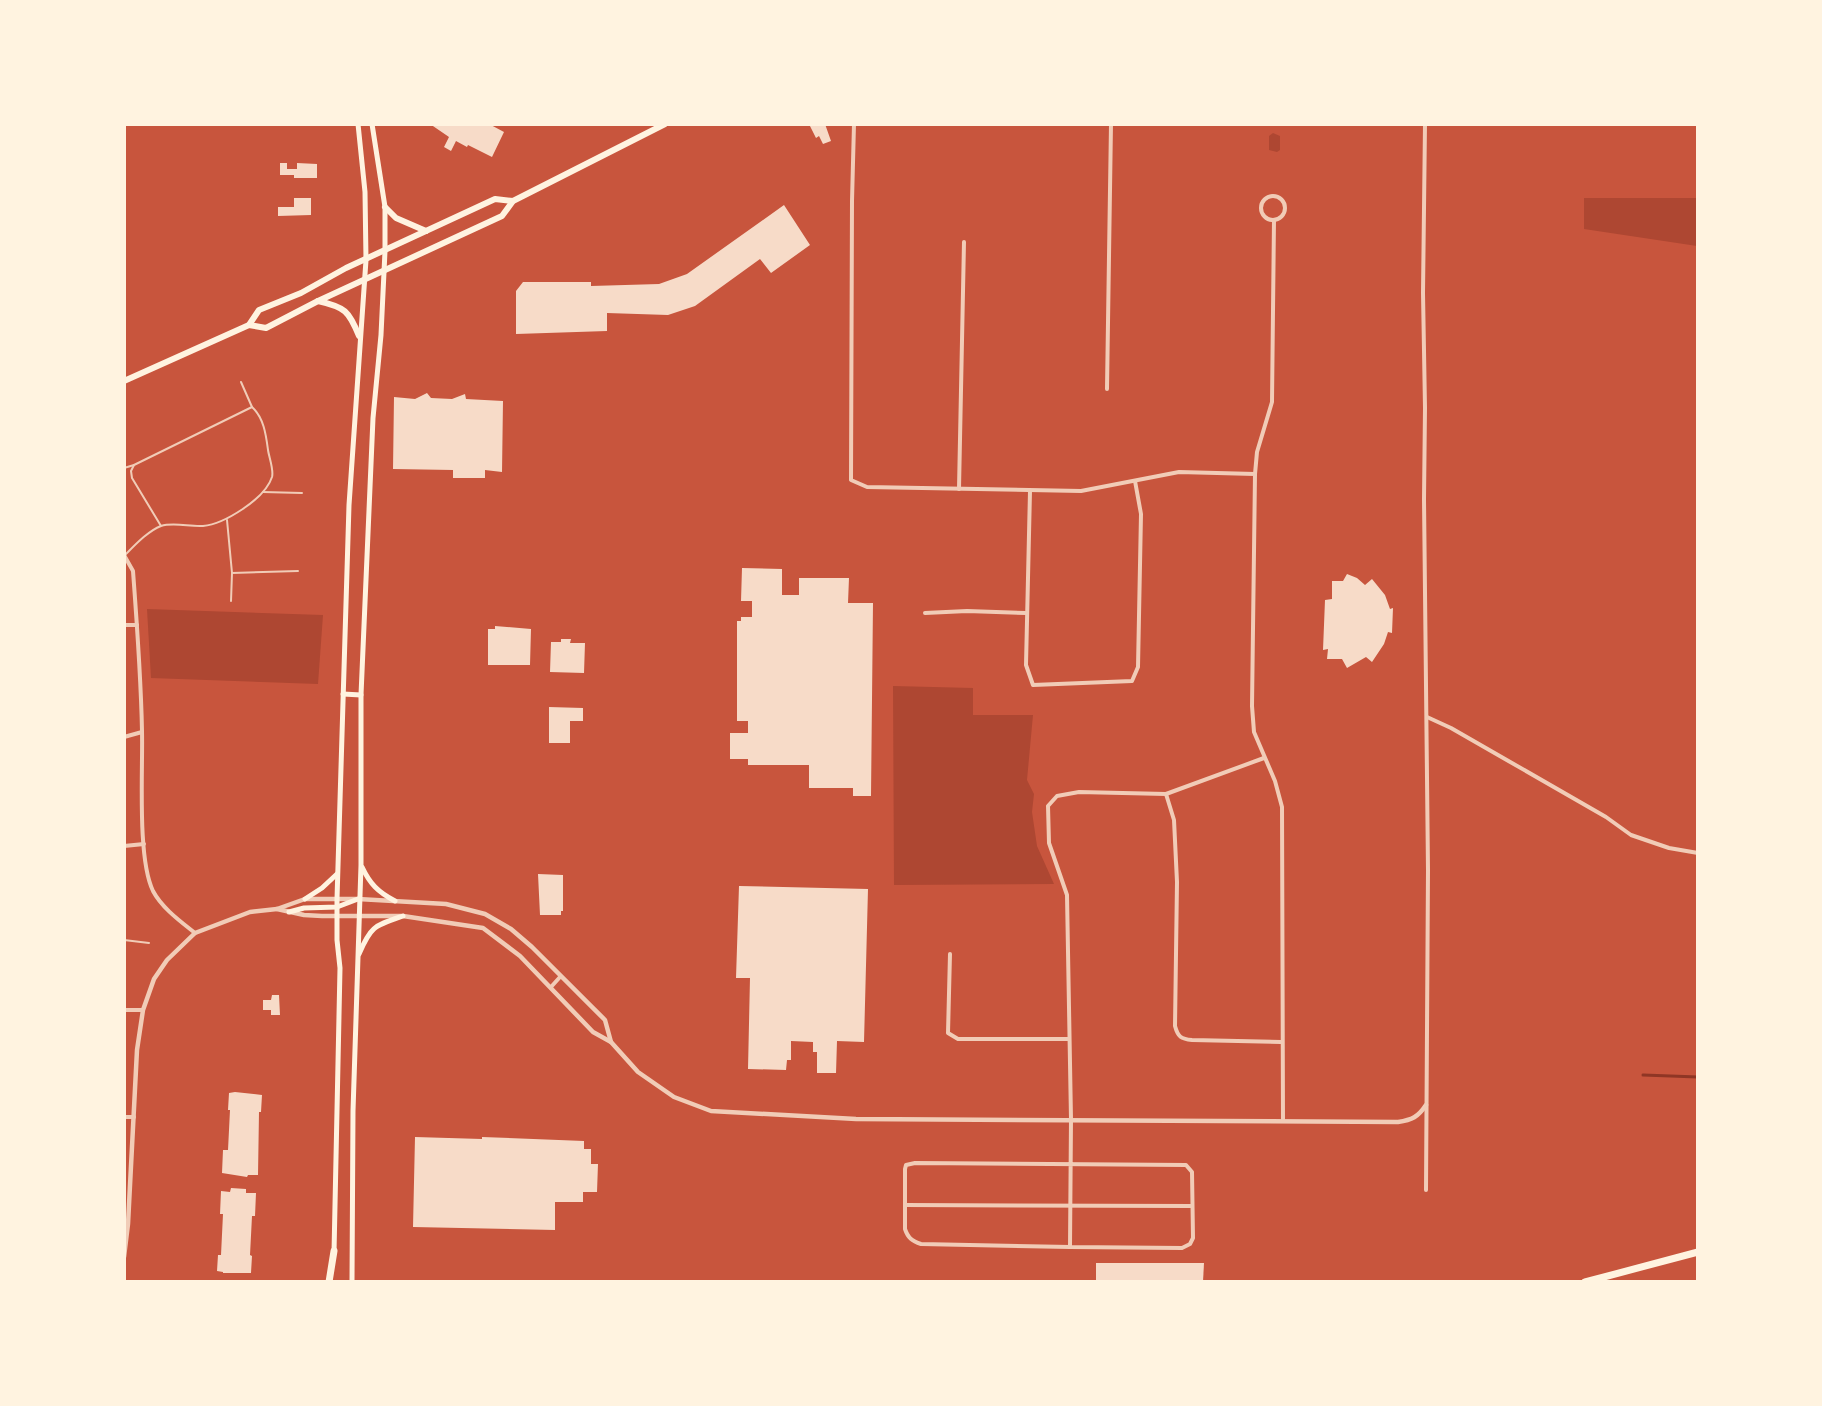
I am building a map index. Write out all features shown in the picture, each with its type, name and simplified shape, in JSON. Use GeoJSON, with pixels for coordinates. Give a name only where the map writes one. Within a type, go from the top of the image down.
{"type":"FeatureCollection","features":[{"type":"Feature","properties":{"kind":"highway"},"geometry":{"type":"LineString","coordinates":[[331,1281],[334,1251]]}},
{"type":"Feature","properties":{"kind":"highway"},"geometry":{"type":"LineString","coordinates":[[1585,1281],[1698,1251]]}},
{"type":"Feature","properties":{"kind":"main road"},"geometry":{"type":"LineString","coordinates":[[334,1251],[339,968],[337,899],[349,505],[366,260],[365,192],[358,124]]}},
{"type":"Feature","properties":{"kind":"main road"},"geometry":{"type":"LineString","coordinates":[[352,1281],[357,917],[361,865],[361,695],[372,418],[385,251],[385,207],[372,124]]}},
{"type":"Feature","properties":{"kind":"main road"},"geometry":{"type":"LineString","coordinates":[[249,325],[266,328],[318,301],[502,216],[513,201],[664,124]]}},
{"type":"Feature","properties":{"kind":"main road"},"geometry":{"type":"LineString","coordinates":[[124,381],[249,325],[260,310],[301,293],[495,199],[513,201]]}},
{"type":"Feature","properties":{"kind":"main road"},"geometry":{"type":"LineString","coordinates":[[385,207],[396,218],[426,231]]}},
{"type":"Feature","properties":{"kind":"main road"},"geometry":{"type":"LineString","coordinates":[[318,301],[344,308],[352,319],[359,336]]}},
{"type":"Feature","properties":{"kind":"main road"},"geometry":{"type":"LineString","coordinates":[[343,694],[361,695]]}},
{"type":"Feature","properties":{"kind":"main road"},"geometry":{"type":"LineString","coordinates":[[361,865],[369,882],[378,892],[395,901]]}},
{"type":"Feature","properties":{"kind":"main road"},"geometry":{"type":"LineString","coordinates":[[305,898],[322,888],[338,872]]}},
{"type":"Feature","properties":{"kind":"main road"},"geometry":{"type":"LineString","coordinates":[[289,912],[304,908],[337,907],[358,899]]}},
{"type":"Feature","properties":{"kind":"main road"},"geometry":{"type":"LineString","coordinates":[[358,958],[368,934],[378,925],[403,916]]}},
{"type":"Feature","properties":{"kind":"street"},"geometry":{"type":"LineString","coordinates":[[854,124],[851,224],[851,480],[867,487],[1081,491],[1179,472],[1255,474]]}},
{"type":"Feature","properties":{"kind":"street"},"geometry":{"type":"LineString","coordinates":[[1107,389],[1111,124]]}},
{"type":"Feature","properties":{"kind":"street"},"geometry":{"type":"LineString","coordinates":[[1425,124],[1423,293],[1428,884],[1426,1190]]}},
{"type":"Feature","properties":{"kind":"street"},"geometry":{"type":"LineString","coordinates":[[1273,195],[1280,198],[1285,208],[1279,218],[1274,220],[1266,218],[1261,211],[1262,202],[1273,195]]}},
{"type":"Feature","properties":{"kind":"street"},"geometry":{"type":"LineString","coordinates":[[1274,220],[1272,402],[1257,452],[1255,474],[1252,706],[1254,732],[1275,781],[1282,807],[1283,1121]]}},
{"type":"Feature","properties":{"kind":"street"},"geometry":{"type":"LineString","coordinates":[[959,489],[964,242]]}},
{"type":"Feature","properties":{"kind":"street"},"geometry":{"type":"LineString","coordinates":[[1030,491],[1026,665],[1033,685],[1132,681],[1138,667],[1141,547],[1141,514],[1135,481]]}},
{"type":"Feature","properties":{"kind":"street"},"geometry":{"type":"LineString","coordinates":[[125,555],[133,571],[137,625],[144,844],[147,871],[153,891],[167,909],[195,933]]}},
{"type":"Feature","properties":{"kind":"street"},"geometry":{"type":"LineString","coordinates":[[925,613],[967,611],[1026,613]]}},
{"type":"Feature","properties":{"kind":"street"},"geometry":{"type":"LineString","coordinates":[[124,625],[137,625]]}},
{"type":"Feature","properties":{"kind":"street"},"geometry":{"type":"LineString","coordinates":[[1427,717],[1451,728],[1606,817],[1631,834],[1669,848],[1698,853]]}},
{"type":"Feature","properties":{"kind":"street"},"geometry":{"type":"LineString","coordinates":[[124,736],[142,732]]}},
{"type":"Feature","properties":{"kind":"street"},"geometry":{"type":"LineString","coordinates":[[1070,1247],[1071,1119],[1067,895],[1050,843],[1048,806],[1057,796],[1079,792],[1166,794],[1264,758]]}},
{"type":"Feature","properties":{"kind":"street"},"geometry":{"type":"LineString","coordinates":[[1166,794],[1174,820],[1177,872],[1175,1026],[1177,1035],[1182,1039],[1192,1040],[1281,1042]]}},
{"type":"Feature","properties":{"kind":"street"},"geometry":{"type":"LineString","coordinates":[[124,846],[144,844]]}},
{"type":"Feature","properties":{"kind":"street"},"geometry":{"type":"LineString","coordinates":[[124,1257],[137,1050],[143,1010],[154,980],[179,947],[195,933],[250,912],[278,909],[305,898],[446,904],[485,914],[511,929],[532,947],[605,1020],[610,1042]]}},
{"type":"Feature","properties":{"kind":"street"},"geometry":{"type":"LineString","coordinates":[[278,909],[304,915],[403,916],[483,928],[520,956],[593,1032],[610,1042],[638,1072],[674,1097],[711,1111],[856,1119],[1398,1122],[1411,1120],[1420,1115],[1426,1106]]}},
{"type":"Feature","properties":{"kind":"street"},"geometry":{"type":"LineString","coordinates":[[950,954],[948,1033],[957,1039],[1069,1039]]}},
{"type":"Feature","properties":{"kind":"street"},"geometry":{"type":"LineString","coordinates":[[551,987],[560,977]]}},
{"type":"Feature","properties":{"kind":"street"},"geometry":{"type":"LineString","coordinates":[[124,1010],[143,1010]]}},
{"type":"Feature","properties":{"kind":"street"},"geometry":{"type":"LineString","coordinates":[[124,1117],[134,1117]]}},
{"type":"Feature","properties":{"kind":"street"},"geometry":{"type":"LineString","coordinates":[[915,1163],[1186,1166],[1192,1172],[1193,1238],[1190,1244],[1182,1248],[921,1244],[913,1242],[904,1229],[905,1205],[905,1169],[906,1165],[915,1163]]}},
{"type":"Feature","properties":{"kind":"street"},"geometry":{"type":"LineString","coordinates":[[905,1205],[1192,1206]]}},
{"type":"Feature","properties":{"kind":"lane"},"geometry":{"type":"LineString","coordinates":[[125,555],[137,543],[161,526],[188,524],[202,526],[227,520],[263,492],[272,476],[265,430],[241,382]]}},
{"type":"Feature","properties":{"kind":"lane"},"geometry":{"type":"LineString","coordinates":[[124,468],[252,407]]}},
{"type":"Feature","properties":{"kind":"lane"},"geometry":{"type":"LineString","coordinates":[[134,465],[131,471],[132,478],[161,526]]}},
{"type":"Feature","properties":{"kind":"lane"},"geometry":{"type":"LineString","coordinates":[[263,492],[302,493]]}},
{"type":"Feature","properties":{"kind":"lane"},"geometry":{"type":"LineString","coordinates":[[227,520],[232,573],[231,601]]}},
{"type":"Feature","properties":{"kind":"lane"},"geometry":{"type":"LineString","coordinates":[[232,573],[298,571]]}},
{"type":"Feature","properties":{"kind":"lane"},"geometry":{"type":"LineString","coordinates":[[124,940],[149,943]]}},
{"type":"Feature","properties":{"kind":"shaded area"},"geometry":{"type":"Polygon","coordinates":[[[1273,133],[1280,136],[1280,150],[1277,152],[1269,150],[1269,136],[1273,133]]]}},
{"type":"Feature","properties":{"kind":"shaded area"},"geometry":{"type":"Polygon","coordinates":[[[1584,198],[1697,198],[1697,246],[1584,229],[1584,198]]]}},
{"type":"Feature","properties":{"kind":"shaded area"},"geometry":{"type":"Polygon","coordinates":[[[147,609],[323,615],[318,684],[151,678],[147,609]]]}},
{"type":"Feature","properties":{"kind":"shaded area"},"geometry":{"type":"Polygon","coordinates":[[[893,686],[973,688],[973,715],[1033,715],[1027,780],[1034,794],[1032,812],[1037,846],[1054,884],[894,885],[893,686]]]}},
{"type":"Feature","properties":{"kind":"building"},"geometry":{"type":"Polygon","coordinates":[[[430,124],[489,124],[504,132],[492,157],[456,141],[451,151],[444,147],[449,137],[430,124]]]}},
{"type":"Feature","properties":{"kind":"building"},"geometry":{"type":"Polygon","coordinates":[[[809,124],[825,124],[831,141],[823,144],[819,136],[816,138],[809,124]]]}},
{"type":"Feature","properties":{"kind":"building"},"geometry":{"type":"Polygon","coordinates":[[[280,163],[287,163],[287,169],[297,169],[297,163],[317,164],[317,178],[294,178],[294,175],[280,175],[280,163]]]}},
{"type":"Feature","properties":{"kind":"building"},"geometry":{"type":"Polygon","coordinates":[[[294,198],[311,198],[311,215],[278,216],[278,207],[294,207],[294,198]]]}},
{"type":"Feature","properties":{"kind":"building"},"geometry":{"type":"Polygon","coordinates":[[[784,205],[810,245],[771,273],[760,259],[695,306],[668,315],[607,313],[607,331],[516,334],[516,291],[523,282],[591,282],[591,286],[659,284],[687,274],[784,205]]]}},
{"type":"Feature","properties":{"kind":"building"},"geometry":{"type":"Polygon","coordinates":[[[427,393],[431,398],[452,399],[465,394],[466,399],[503,401],[502,472],[485,470],[485,478],[453,478],[453,470],[393,469],[394,397],[415,399],[427,393]]]}},
{"type":"Feature","properties":{"kind":"building"},"geometry":{"type":"Polygon","coordinates":[[[742,568],[782,569],[782,595],[799,595],[799,578],[849,578],[848,603],[873,603],[871,796],[853,796],[853,788],[809,788],[809,765],[748,765],[748,759],[730,759],[730,733],[748,733],[748,721],[737,721],[737,621],[741,621],[741,617],[752,617],[752,601],[741,601],[742,568]]]}},
{"type":"Feature","properties":{"kind":"building"},"geometry":{"type":"Polygon","coordinates":[[[1347,574],[1357,578],[1365,585],[1372,579],[1385,595],[1390,609],[1393,608],[1392,633],[1388,632],[1384,644],[1372,662],[1366,657],[1347,668],[1342,659],[1327,659],[1328,649],[1323,650],[1325,600],[1332,599],[1332,581],[1343,581],[1347,574]]]}},
{"type":"Feature","properties":{"kind":"building"},"geometry":{"type":"Polygon","coordinates":[[[495,626],[531,629],[530,665],[488,665],[488,629],[495,629],[495,626]]]}},
{"type":"Feature","properties":{"kind":"building"},"geometry":{"type":"Polygon","coordinates":[[[561,639],[571,639],[570,643],[585,643],[584,673],[550,672],[551,642],[561,642],[561,639]]]}},
{"type":"Feature","properties":{"kind":"building"},"geometry":{"type":"Polygon","coordinates":[[[549,707],[583,708],[583,721],[570,721],[570,743],[549,743],[549,707]]]}},
{"type":"Feature","properties":{"kind":"building"},"geometry":{"type":"Polygon","coordinates":[[[538,874],[563,875],[561,915],[540,915],[538,874]]]}},
{"type":"Feature","properties":{"kind":"building"},"geometry":{"type":"Polygon","coordinates":[[[739,886],[868,889],[864,1042],[837,1041],[836,1073],[817,1073],[817,1052],[813,1052],[813,1042],[791,1041],[791,1060],[787,1060],[786,1070],[748,1069],[750,978],[736,978],[739,886]]]}},
{"type":"Feature","properties":{"kind":"building"},"geometry":{"type":"Polygon","coordinates":[[[272,995],[279,995],[280,1015],[271,1015],[271,1010],[263,1010],[263,1000],[271,1000],[272,995]]]}},
{"type":"Feature","properties":{"kind":"building"},"geometry":{"type":"Polygon","coordinates":[[[229,1093],[262,1095],[261,1112],[259,1112],[258,1175],[247,1177],[222,1173],[223,1150],[228,1150],[229,1093]]]}},
{"type":"Feature","properties":{"kind":"building"},"geometry":{"type":"Polygon","coordinates":[[[415,1137],[584,1141],[584,1149],[591,1149],[591,1164],[598,1164],[597,1192],[583,1192],[583,1202],[555,1202],[555,1230],[413,1227],[415,1137]]]}},
{"type":"Feature","properties":{"kind":"building"},"geometry":{"type":"Polygon","coordinates":[[[231,1188],[246,1189],[246,1193],[256,1193],[255,1216],[252,1216],[251,1273],[217,1271],[218,1255],[221,1255],[223,1214],[220,1214],[221,1191],[230,1192],[231,1188]]]}},
{"type":"Feature","properties":{"kind":"building"},"geometry":{"type":"Polygon","coordinates":[[[1096,1263],[1204,1263],[1203,1282],[1096,1282],[1096,1263]]]}},
{"type":"Feature","properties":{"kind":"waterway"},"geometry":{"type":"LineString","coordinates":[[1643,1075],[1698,1077]]}}]}
